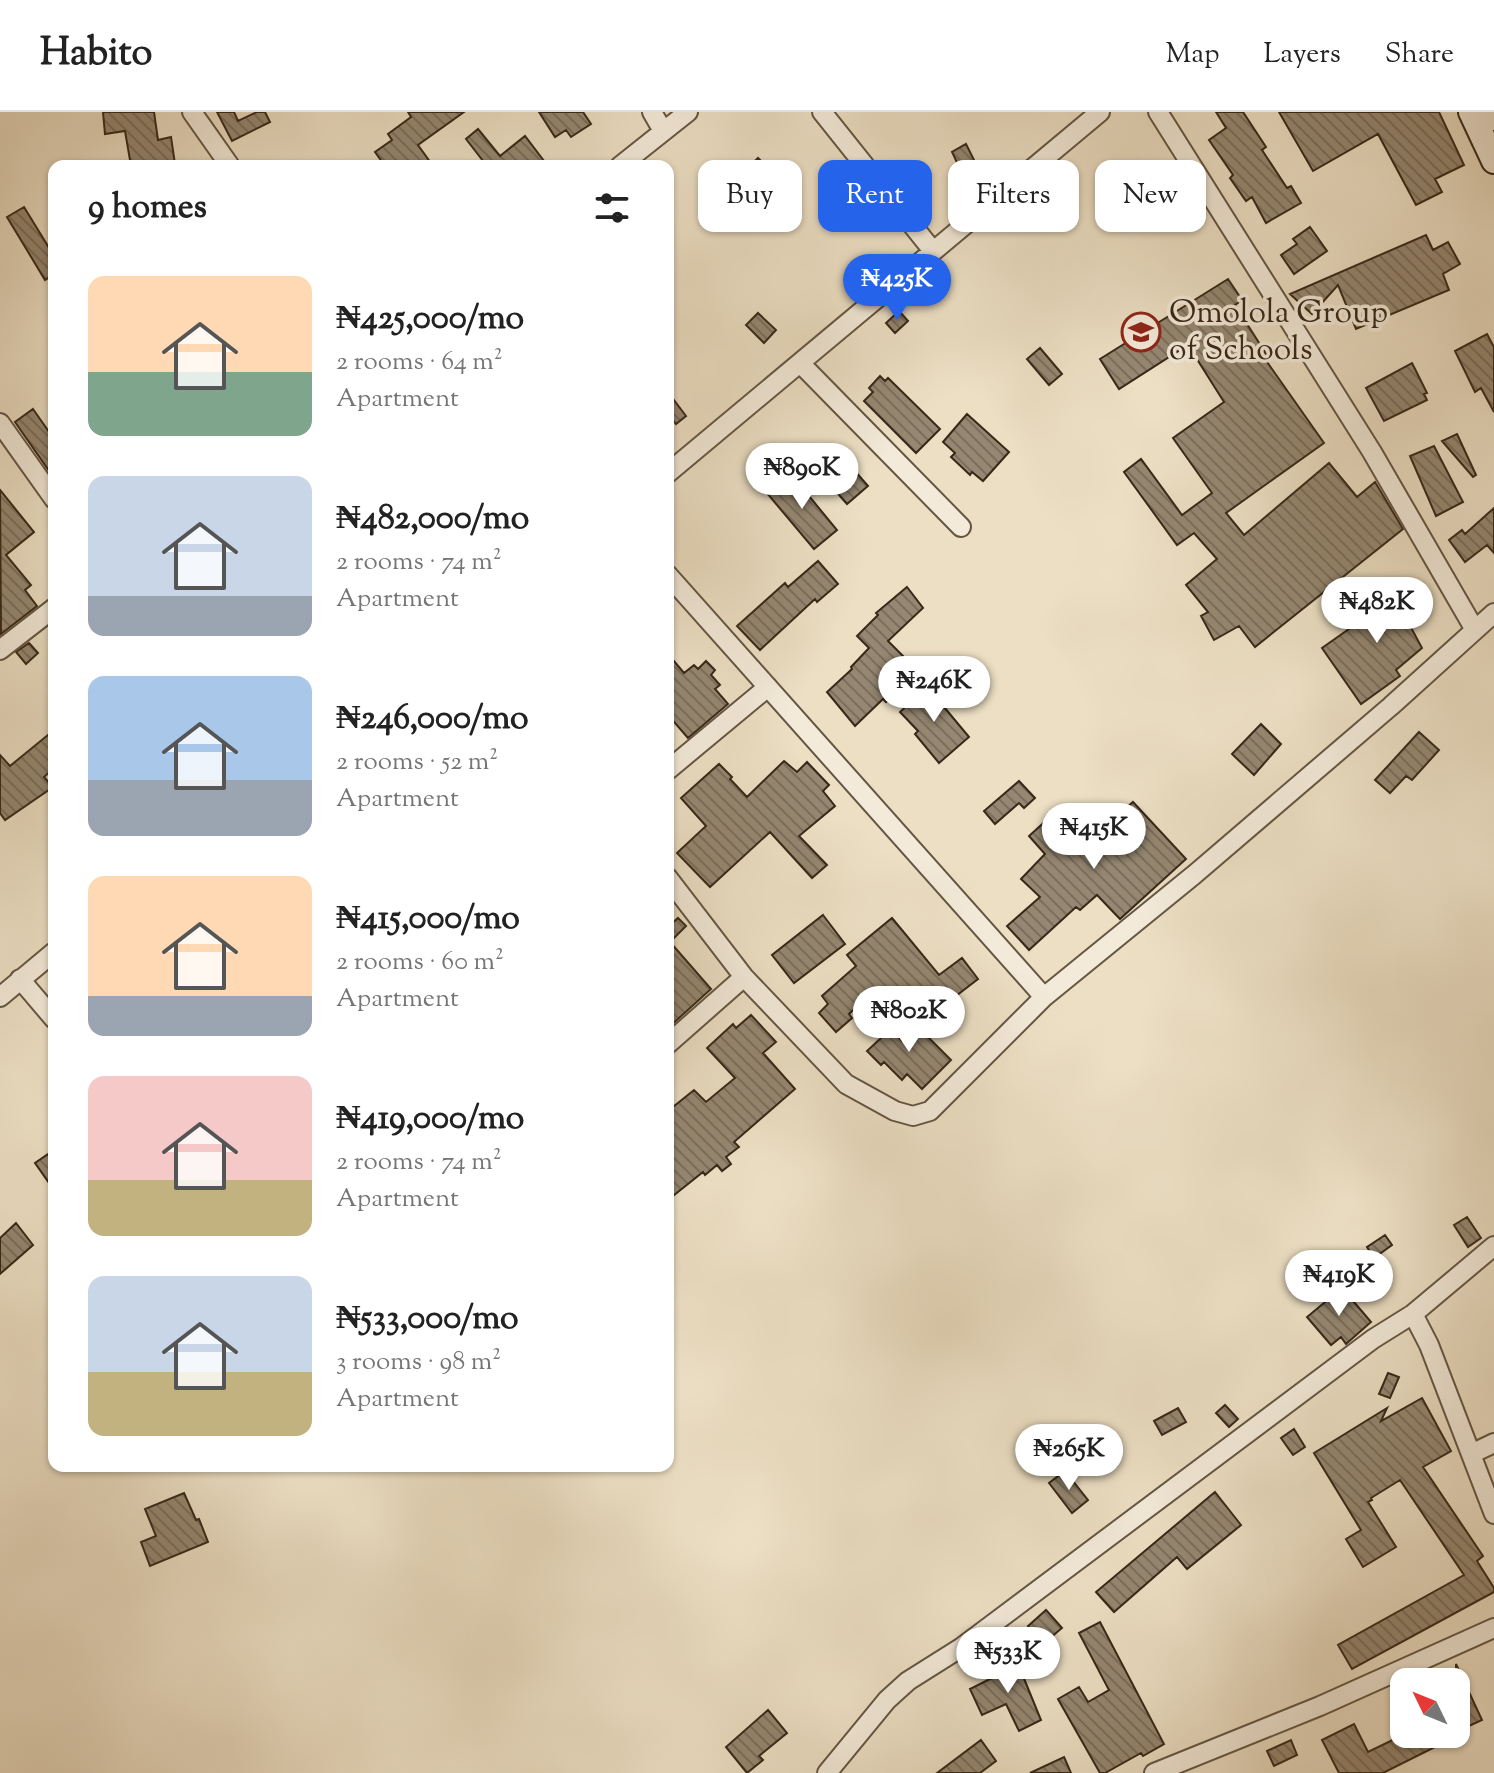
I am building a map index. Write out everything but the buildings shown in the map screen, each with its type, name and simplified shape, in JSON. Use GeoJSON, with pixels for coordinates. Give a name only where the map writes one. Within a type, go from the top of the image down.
{"type":"FeatureCollection","features":[{"type":"Feature","properties":{"kind":"main road"},"geometry":{"type":"LineString","coordinates":[[1471,112],[1494,161]]}},
{"type":"Feature","properties":{"kind":"main road"},"geometry":{"type":"LineString","coordinates":[[1491,112],[1494,118]]}},
{"type":"Feature","properties":{"kind":"street"},"geometry":{"type":"LineString","coordinates":[[192,112],[226,160]]}},
{"type":"Feature","properties":{"kind":"street"},"geometry":{"type":"LineString","coordinates":[[652,112],[663,131]]}},
{"type":"Feature","properties":{"kind":"street"},"geometry":{"type":"LineString","coordinates":[[627,160],[688,112]]}},
{"type":"Feature","properties":{"kind":"street"},"geometry":{"type":"LineString","coordinates":[[822,112],[933,251]]}},
{"type":"Feature","properties":{"kind":"street"},"geometry":{"type":"LineString","coordinates":[[674,468],[1100,112]]}},
{"type":"Feature","properties":{"kind":"street"},"geometry":{"type":"LineString","coordinates":[[1158,112],[1372,452],[1475,630]]}},
{"type":"Feature","properties":{"kind":"street"},"geometry":{"type":"LineString","coordinates":[[800,363],[961,527]]}},
{"type":"Feature","properties":{"kind":"street"},"geometry":{"type":"LineString","coordinates":[[0,423],[48,491]]}},
{"type":"Feature","properties":{"kind":"street"},"geometry":{"type":"LineString","coordinates":[[674,582],[1044,997]]}},
{"type":"Feature","properties":{"kind":"street"},"geometry":{"type":"LineString","coordinates":[[0,650],[48,613]]}},
{"type":"Feature","properties":{"kind":"street"},"geometry":{"type":"LineString","coordinates":[[674,886],[744,977],[846,1084],[895,1111],[913,1116],[930,1111],[1044,997],[1195,874],[1494,613]]}},
{"type":"Feature","properties":{"kind":"street"},"geometry":{"type":"LineString","coordinates":[[674,765],[768,687]]}},
{"type":"Feature","properties":{"kind":"street"},"geometry":{"type":"LineString","coordinates":[[0,997],[48,957]]}},
{"type":"Feature","properties":{"kind":"street"},"geometry":{"type":"LineString","coordinates":[[674,1039],[744,977]]}},
{"type":"Feature","properties":{"kind":"street"},"geometry":{"type":"LineString","coordinates":[[20,979],[48,1012]]}},
{"type":"Feature","properties":{"kind":"street"},"geometry":{"type":"LineString","coordinates":[[830,1772],[887,1700],[908,1681],[962,1647],[1373,1339],[1413,1314],[1494,1246]]}},
{"type":"Feature","properties":{"kind":"street"},"geometry":{"type":"LineString","coordinates":[[1413,1314],[1429,1345],[1494,1514]]}},
{"type":"Feature","properties":{"kind":"street"},"geometry":{"type":"LineString","coordinates":[[1471,1454],[1494,1443]]}},
{"type":"Feature","properties":{"kind":"street"},"geometry":{"type":"LineString","coordinates":[[1154,1773],[1320,1706],[1494,1628]]}},
{"type":"Feature","properties":{"kind":"place","name":"Omolola Group of Schools"},"geometry":{"type":"Point","coordinates":[1141,332]}}]}
